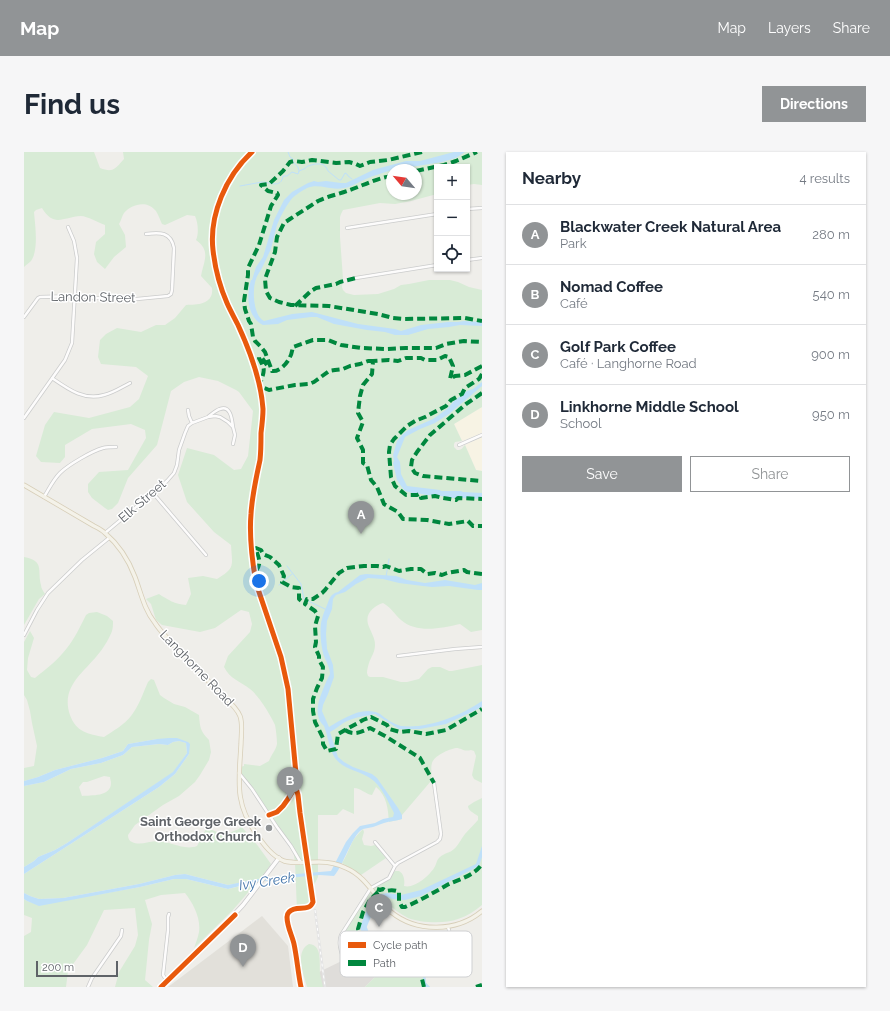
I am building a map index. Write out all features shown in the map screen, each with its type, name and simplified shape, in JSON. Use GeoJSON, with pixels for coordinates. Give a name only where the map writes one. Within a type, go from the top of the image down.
{"type":"FeatureCollection","features":[{"type":"Feature","properties":{"kind":"main road","name":"Langhorne Road"},"geometry":{"type":"LineString","coordinates":[[24,485],[105,533],[121,552],[130,567],[153,622],[237,710],[241,720],[239,773],[240,797],[244,813],[251,826],[268,849],[279,858],[287,861],[301,863],[320,862],[345,867],[356,873],[391,911],[399,917],[418,925],[428,927],[448,927],[473,918],[482,911]]}},
{"type":"Feature","properties":{"kind":"main road"},"geometry":{"type":"LineString","coordinates":[[161,987],[243,905],[279,858]]}},
{"type":"Feature","properties":{"kind":"street"},"geometry":{"type":"LineString","coordinates":[[470,209],[482,208]]}},
{"type":"Feature","properties":{"kind":"street"},"geometry":{"type":"LineString","coordinates":[[347,228],[434,214]]}},
{"type":"Feature","properties":{"kind":"street"},"geometry":{"type":"LineString","coordinates":[[24,418],[65,360],[72,343],[76,296],[77,258],[74,241],[68,227]]}},
{"type":"Feature","properties":{"kind":"street","name":"Landon Street"},"geometry":{"type":"LineString","coordinates":[[24,317],[40,296],[137,299],[168,296],[172,290],[174,248],[168,237],[162,233],[146,234]]}},
{"type":"Feature","properties":{"kind":"street"},"geometry":{"type":"LineString","coordinates":[[470,260],[482,258]]}},
{"type":"Feature","properties":{"kind":"street"},"geometry":{"type":"LineString","coordinates":[[356,278],[434,265]]}},
{"type":"Feature","properties":{"kind":"street"},"geometry":{"type":"LineString","coordinates":[[52,378],[71,391],[85,396],[105,395],[130,383]]}},
{"type":"Feature","properties":{"kind":"street"},"geometry":{"type":"LineString","coordinates":[[188,410],[192,423],[208,416],[218,409],[227,409],[232,417],[235,435],[233,444]]}},
{"type":"Feature","properties":{"kind":"street"},"geometry":{"type":"LineString","coordinates":[[208,416],[220,417],[233,427]]}},
{"type":"Feature","properties":{"kind":"street","name":"Elk Street"},"geometry":{"type":"LineString","coordinates":[[105,533],[167,481],[174,473],[177,465],[179,450],[188,426],[192,423]]}},
{"type":"Feature","properties":{"kind":"street"},"geometry":{"type":"LineString","coordinates":[[459,445],[482,435]]}},
{"type":"Feature","properties":{"kind":"street"},"geometry":{"type":"LineString","coordinates":[[44,497],[60,473],[73,463],[92,452],[103,448],[116,447]]}},
{"type":"Feature","properties":{"kind":"street"},"geometry":{"type":"LineString","coordinates":[[153,493],[206,556]]}},
{"type":"Feature","properties":{"kind":"street"},"geometry":{"type":"LineString","coordinates":[[24,635],[48,593],[82,560],[109,538]]}},
{"type":"Feature","properties":{"kind":"street"},"geometry":{"type":"LineString","coordinates":[[398,656],[482,647]]}},
{"type":"Feature","properties":{"kind":"street"},"geometry":{"type":"LineString","coordinates":[[239,773],[252,789],[301,863]]}},
{"type":"Feature","properties":{"kind":"street"},"geometry":{"type":"LineString","coordinates":[[344,931],[371,889],[390,878],[395,866],[440,839],[441,834],[434,783]]}},
{"type":"Feature","properties":{"kind":"street"},"geometry":{"type":"LineString","coordinates":[[376,842],[395,866]]}},
{"type":"Feature","properties":{"kind":"street"},"geometry":{"type":"LineString","coordinates":[[167,981],[163,975],[169,914]]}},
{"type":"Feature","properties":{"kind":"street"},"geometry":{"type":"LineString","coordinates":[[448,927],[449,931]]}},
{"type":"Feature","properties":{"kind":"street"},"geometry":{"type":"LineString","coordinates":[[88,987],[92,978],[121,936],[122,930]]}},
{"type":"Feature","properties":{"kind":"shaded area"},"geometry":{"type":"Polygon","coordinates":[[[482,407],[482,433],[462,441],[454,424],[482,407]]]}},
{"type":"Feature","properties":{"kind":"shaded area"},"geometry":{"type":"Polygon","coordinates":[[[482,437],[482,471],[476,470],[465,445],[482,437]]]}},
{"type":"Feature","properties":{"kind":"shaded area"},"geometry":{"type":"Polygon","coordinates":[[[262,916],[288,946],[293,987],[168,987],[262,916]]]}},
{"type":"Feature","properties":{"kind":"shaded area"},"geometry":{"type":"Polygon","coordinates":[[[340,962],[340,977],[375,977],[365,987],[322,987],[317,973],[340,962]]]}},
{"type":"Feature","properties":{"kind":"green space"},"geometry":{"type":"Polygon","coordinates":[[[24,152],[94,152],[100,168],[111,170],[116,168],[124,159],[123,152],[482,152],[482,185],[470,185],[470,164],[434,164],[434,195],[422,198],[422,164],[386,164],[386,200],[415,200],[395,204],[380,203],[343,210],[340,217],[340,237],[343,279],[342,287],[346,293],[354,295],[378,294],[401,285],[429,280],[450,280],[482,290],[482,407],[454,424],[462,441],[455,442],[454,447],[459,450],[465,445],[476,470],[482,471],[482,630],[471,632],[460,624],[430,629],[414,627],[401,620],[389,607],[383,603],[371,610],[367,620],[375,642],[375,648],[368,665],[367,673],[370,677],[383,677],[401,682],[407,682],[419,679],[428,669],[432,667],[440,667],[452,671],[482,665],[482,783],[474,779],[472,775],[476,756],[474,751],[456,748],[442,753],[433,760],[431,765],[431,781],[402,815],[402,819],[389,822],[385,799],[383,794],[376,787],[372,795],[354,788],[354,814],[343,809],[337,815],[318,815],[318,877],[311,891],[310,906],[297,911],[293,849],[239,773],[240,767],[244,766],[244,764],[260,766],[269,761],[277,744],[275,725],[264,706],[253,692],[232,677],[224,667],[228,656],[250,632],[252,624],[249,612],[241,610],[215,628],[200,632],[162,625],[156,620],[151,604],[146,599],[159,594],[178,604],[186,605],[191,594],[188,578],[203,576],[217,579],[230,569],[232,565],[231,545],[214,532],[187,502],[178,475],[187,448],[214,455],[234,470],[241,469],[248,456],[253,411],[239,392],[218,381],[199,377],[184,382],[171,391],[157,445],[128,478],[118,503],[112,509],[108,510],[92,498],[88,492],[88,484],[99,472],[128,470],[146,438],[145,430],[131,424],[92,429],[65,445],[65,457],[60,463],[41,462],[36,456],[45,425],[54,412],[89,418],[130,407],[139,399],[148,376],[136,367],[101,364],[98,357],[100,340],[106,334],[117,328],[141,332],[156,325],[165,325],[175,318],[186,305],[200,304],[208,300],[210,297],[212,288],[201,276],[205,260],[205,252],[201,244],[196,240],[198,228],[195,216],[187,215],[165,225],[162,224],[157,213],[152,207],[139,204],[131,207],[124,213],[119,224],[125,235],[126,247],[114,257],[105,269],[97,262],[94,254],[96,242],[105,234],[105,225],[84,216],[55,220],[46,214],[42,208],[34,212],[36,244],[31,261],[24,267],[24,152]]]}},
{"type":"Feature","properties":{"kind":"green space"},"geometry":{"type":"Polygon","coordinates":[[[24,557],[35,561],[38,564],[41,587],[45,594],[39,599],[24,625],[24,557]]]}},
{"type":"Feature","properties":{"kind":"green space"},"geometry":{"type":"Polygon","coordinates":[[[97,612],[107,616],[113,621],[113,629],[102,650],[81,673],[71,688],[68,696],[70,715],[79,729],[93,735],[104,737],[122,725],[134,712],[148,682],[151,679],[154,680],[160,695],[164,698],[199,715],[201,729],[209,740],[211,752],[209,760],[195,782],[179,796],[163,805],[135,825],[128,835],[129,840],[138,844],[162,841],[182,847],[192,847],[197,846],[206,829],[210,829],[224,835],[239,829],[241,826],[271,864],[261,879],[228,885],[185,874],[63,898],[39,899],[24,893],[24,874],[159,787],[175,774],[189,754],[188,742],[157,739],[128,744],[123,751],[55,770],[24,781],[24,768],[34,766],[37,746],[30,711],[24,695],[24,642],[30,631],[34,638],[28,658],[27,670],[31,677],[35,678],[52,664],[70,644],[86,615],[97,612]]]}},
{"type":"Feature","properties":{"kind":"green space"},"geometry":{"type":"Polygon","coordinates":[[[179,741],[186,743],[187,753],[174,772],[67,843],[38,857],[24,867],[24,786],[44,782],[71,769],[101,763],[123,755],[132,747],[159,744],[168,745],[179,741]],[[104,776],[83,782],[79,787],[82,796],[95,795],[108,791],[111,783],[110,777],[104,776]]]}},
{"type":"Feature","properties":{"kind":"green space"},"geometry":{"type":"Polygon","coordinates":[[[482,798],[482,905],[471,913],[453,921],[433,922],[419,921],[408,918],[383,900],[376,902],[371,908],[364,927],[366,931],[344,931],[371,888],[389,878],[395,871],[399,871],[403,875],[404,886],[412,886],[417,884],[429,875],[439,858],[455,848],[478,820],[478,816],[468,808],[468,806],[482,798]]]}},
{"type":"Feature","properties":{"kind":"green space"},"geometry":{"type":"Polygon","coordinates":[[[363,829],[364,832],[362,839],[364,845],[375,845],[386,858],[361,875],[342,863],[353,841],[363,829]]]}},
{"type":"Feature","properties":{"kind":"green space"},"geometry":{"type":"Polygon","coordinates":[[[174,879],[186,879],[228,889],[257,882],[232,911],[194,948],[199,932],[199,921],[191,901],[185,893],[161,895],[145,900],[152,924],[145,980],[153,987],[115,987],[119,972],[135,946],[138,935],[135,908],[104,910],[87,945],[68,971],[66,987],[24,987],[24,936],[31,932],[32,918],[24,915],[24,899],[39,905],[140,887],[174,879]]]}},
{"type":"Feature","properties":{"kind":"green space"},"geometry":{"type":"Polygon","coordinates":[[[309,944],[313,945],[318,951],[323,987],[307,987],[302,970],[301,958],[304,948],[309,944]]]}},
{"type":"Feature","properties":{"kind":"green space"},"geometry":{"type":"Polygon","coordinates":[[[375,977],[425,977],[426,983],[430,987],[365,987],[375,977]]]}},
{"type":"Feature","properties":{"kind":"water"},"geometry":{"type":"Polygon","coordinates":[[[454,152],[465,152],[456,158],[442,162],[422,165],[395,164],[406,161],[420,161],[454,152]]]}},
{"type":"Feature","properties":{"kind":"water"},"geometry":{"type":"Polygon","coordinates":[[[386,166],[386,172],[372,176],[352,186],[334,189],[316,186],[307,188],[291,199],[277,225],[271,249],[256,278],[254,302],[260,318],[264,321],[292,314],[312,312],[358,324],[401,331],[421,325],[464,321],[482,322],[482,326],[460,325],[428,329],[408,335],[395,335],[334,324],[317,317],[287,320],[278,324],[263,325],[254,317],[248,299],[249,286],[256,267],[263,257],[274,220],[284,200],[292,192],[308,183],[314,181],[326,181],[346,183],[373,170],[386,166]]]}},
{"type":"Feature","properties":{"kind":"water"},"geometry":{"type":"Polygon","coordinates":[[[482,382],[482,386],[449,414],[435,423],[405,437],[397,457],[400,462],[401,474],[407,486],[441,491],[482,493],[482,498],[451,498],[405,491],[397,480],[393,463],[393,455],[397,441],[408,430],[433,419],[467,391],[473,389],[482,382]]]}},
{"type":"Feature","properties":{"kind":"water"},"geometry":{"type":"Polygon","coordinates":[[[360,575],[396,576],[407,580],[425,583],[445,580],[475,585],[482,583],[482,590],[478,590],[449,586],[432,587],[368,578],[345,592],[336,595],[333,599],[332,609],[327,621],[326,634],[327,649],[333,665],[334,677],[322,711],[329,727],[353,714],[367,711],[380,714],[393,723],[401,726],[422,725],[443,720],[464,712],[482,701],[482,707],[446,724],[420,729],[399,729],[375,714],[347,721],[330,732],[338,757],[353,767],[372,774],[377,778],[398,808],[402,815],[402,819],[386,822],[363,829],[359,832],[334,876],[320,875],[287,878],[251,883],[228,889],[186,879],[174,879],[39,906],[24,899],[24,893],[39,899],[63,898],[185,874],[228,885],[285,875],[331,871],[346,842],[360,826],[393,817],[394,813],[381,789],[374,781],[365,775],[343,765],[335,758],[331,751],[324,726],[318,716],[318,704],[330,674],[321,643],[321,623],[323,614],[332,595],[360,575]]]}},
{"type":"Feature","properties":{"kind":"water"},"geometry":{"type":"Polygon","coordinates":[[[177,738],[190,744],[189,754],[175,774],[159,787],[24,874],[24,867],[38,857],[67,843],[173,772],[187,753],[186,743],[179,741],[168,745],[159,744],[132,747],[123,755],[101,763],[71,769],[44,782],[24,786],[24,781],[55,770],[123,751],[128,744],[177,738]]]}},
{"type":"Feature","properties":{"kind":"water"},"geometry":{"type":"Polygon","coordinates":[[[482,846],[482,857],[479,866],[421,896],[405,900],[387,897],[379,898],[372,906],[368,914],[365,931],[361,930],[360,927],[371,900],[377,895],[387,893],[401,895],[421,890],[476,864],[482,846]]]}},
{"type":"Feature","properties":{"kind":"water"},"geometry":{"type":"Polygon","coordinates":[[[423,977],[425,977],[426,983],[430,987],[425,987],[423,977]]]}},
{"type":"Feature","properties":{"kind":"waterway"},"geometry":{"type":"LineString","coordinates":[[288,152],[299,171]]}},
{"type":"Feature","properties":{"kind":"waterway"},"geometry":{"type":"LineString","coordinates":[[240,186],[262,182],[278,184],[282,180],[283,176],[287,176],[292,172],[298,174],[299,171],[315,164],[322,164],[339,180],[341,180],[345,173],[352,179]]}},
{"type":"Feature","properties":{"kind":"waterway"},"geometry":{"type":"LineString","coordinates":[[386,577],[389,559]]}},
{"type":"Feature","properties":{"kind":"waterway"},"geometry":{"type":"LineString","coordinates":[[287,566],[301,584],[304,599],[325,609]]}},
{"type":"Feature","properties":{"kind":"waterway"},"geometry":{"type":"LineString","coordinates":[[279,585],[292,574]]}},
{"type":"Feature","properties":{"kind":"waterway"},"geometry":{"type":"LineString","coordinates":[[366,931],[364,927],[373,905]]}},
{"type":"Feature","properties":{"kind":"railway"},"geometry":{"type":"LineString","coordinates":[[315,910],[325,987]]}},
{"type":"Feature","properties":{"kind":"marked path"},"geometry":{"type":"LineString","coordinates":[[422,152],[388,160],[370,162],[360,166],[349,162],[336,163],[312,160],[302,162],[294,161],[290,162],[269,184],[261,185],[268,191],[277,193],[278,195],[271,206],[259,245],[248,268],[244,301],[245,309],[251,324],[253,337],[265,352],[272,371],[280,369],[285,365],[291,356],[293,347],[313,340],[328,340],[341,345],[361,348],[387,349],[436,348],[446,344],[464,341],[482,342]]}},
{"type":"Feature","properties":{"kind":"marked path"},"geometry":{"type":"LineString","coordinates":[[422,170],[444,165],[477,152]]}},
{"type":"Feature","properties":{"kind":"marked path"},"geometry":{"type":"LineString","coordinates":[[386,177],[322,199],[284,223],[277,237],[275,252],[265,279],[266,291],[270,298],[291,305],[329,306],[393,318],[465,318],[482,321]]}},
{"type":"Feature","properties":{"kind":"marked path"},"geometry":{"type":"LineString","coordinates":[[295,306],[316,288],[356,278]]}},
{"type":"Feature","properties":{"kind":"marked path"},"geometry":{"type":"LineString","coordinates":[[482,366],[465,375],[455,376],[450,379],[453,366],[449,357],[445,356],[437,360],[406,358],[398,361],[373,361],[372,374],[363,385],[360,396],[358,413],[363,422],[357,438],[363,450],[363,463],[367,465],[371,480],[377,487],[384,504],[398,512],[403,519],[427,520],[449,524],[468,521],[473,526],[482,526]]}},
{"type":"Feature","properties":{"kind":"marked path"},"geometry":{"type":"LineString","coordinates":[[267,365],[262,358],[259,357],[264,370],[261,381],[259,382],[262,387],[269,390],[309,384],[329,371],[373,361]]}},
{"type":"Feature","properties":{"kind":"marked path"},"geometry":{"type":"LineString","coordinates":[[482,374],[479,379],[465,388],[462,394],[451,400],[446,406],[407,426],[394,439],[390,445],[389,452],[391,477],[395,486],[406,495],[419,494],[421,498],[435,496],[456,500],[458,498],[482,499]]}},
{"type":"Feature","properties":{"kind":"marked path"},"geometry":{"type":"LineString","coordinates":[[482,393],[466,404],[430,435],[412,460],[411,467],[415,473],[423,476],[482,481]]}},
{"type":"Feature","properties":{"kind":"marked path"},"geometry":{"type":"LineString","coordinates":[[256,571],[259,564],[256,548],[261,550],[263,554],[270,557],[279,565],[284,576],[282,582],[291,587],[299,588],[299,599],[305,604]]}},
{"type":"Feature","properties":{"kind":"marked path"},"geometry":{"type":"LineString","coordinates":[[482,574],[467,572],[464,570],[442,575],[435,573],[427,574],[421,569],[399,571],[386,566],[347,568],[339,573],[322,593],[313,599],[307,599],[305,604],[315,611],[318,616],[315,626],[315,647],[323,667],[322,678],[313,699],[313,711],[315,722],[323,738],[323,744],[327,751],[336,749],[338,734],[371,717],[387,725],[389,729],[400,732],[409,731],[426,734],[446,730],[482,709]]}},
{"type":"Feature","properties":{"kind":"marked path"},"geometry":{"type":"LineString","coordinates":[[345,730],[354,733],[370,728],[385,736],[420,758],[434,783]]}},
{"type":"Feature","properties":{"kind":"marked path"},"geometry":{"type":"LineString","coordinates":[[377,889],[399,892],[399,901],[402,907],[405,907],[475,872],[482,864]]}},
{"type":"Feature","properties":{"kind":"marked path"},"geometry":{"type":"LineString","coordinates":[[359,931],[358,929],[363,912],[370,900],[378,892]]}},
{"type":"Feature","properties":{"kind":"marked path"},"geometry":{"type":"LineString","coordinates":[[422,977],[424,987]]}},
{"type":"Feature","properties":{"kind":"marked path"},"geometry":{"type":"LineString","coordinates":[[476,987],[482,985]]}},
{"type":"Feature","properties":{"kind":"cycle path"},"geometry":{"type":"LineString","coordinates":[[252,152],[234,173],[227,184],[217,210],[212,237],[216,270],[220,284],[227,303],[247,345],[262,398],[263,418],[261,450],[254,487],[250,523],[251,548],[256,583],[281,657],[288,689],[296,774],[294,789],[288,799],[277,812],[269,815]]}},
{"type":"Feature","properties":{"kind":"cycle path"},"geometry":{"type":"LineString","coordinates":[[295,785],[298,795],[313,902],[309,907],[292,910],[287,916],[294,944],[301,987]]}},
{"type":"Feature","properties":{"kind":"cycle path"},"geometry":{"type":"LineString","coordinates":[[161,987],[235,915]]}},
{"type":"Feature","properties":{"kind":"place","name":"Blackwater Creek Natural Area"},"geometry":{"type":"Point","coordinates":[361,534]}},
{"type":"Feature","properties":{"kind":"place","name":"Nomad Coffee"},"geometry":{"type":"Point","coordinates":[290,800]}},
{"type":"Feature","properties":{"kind":"place","name":"Saint George Greek Orthodox Church"},"geometry":{"type":"Point","coordinates":[269,828]}},
{"type":"Feature","properties":{"kind":"place","name":"Golf Park Coffee"},"geometry":{"type":"Point","coordinates":[379,927]}},
{"type":"Feature","properties":{"kind":"place","name":"Linkhorne Middle School"},"geometry":{"type":"Point","coordinates":[243,967]}},
{"type":"Feature","properties":{"kind":"water label","name":"Ivy Creek"},"geometry":{"type":"Point","coordinates":[267,881]}}]}
